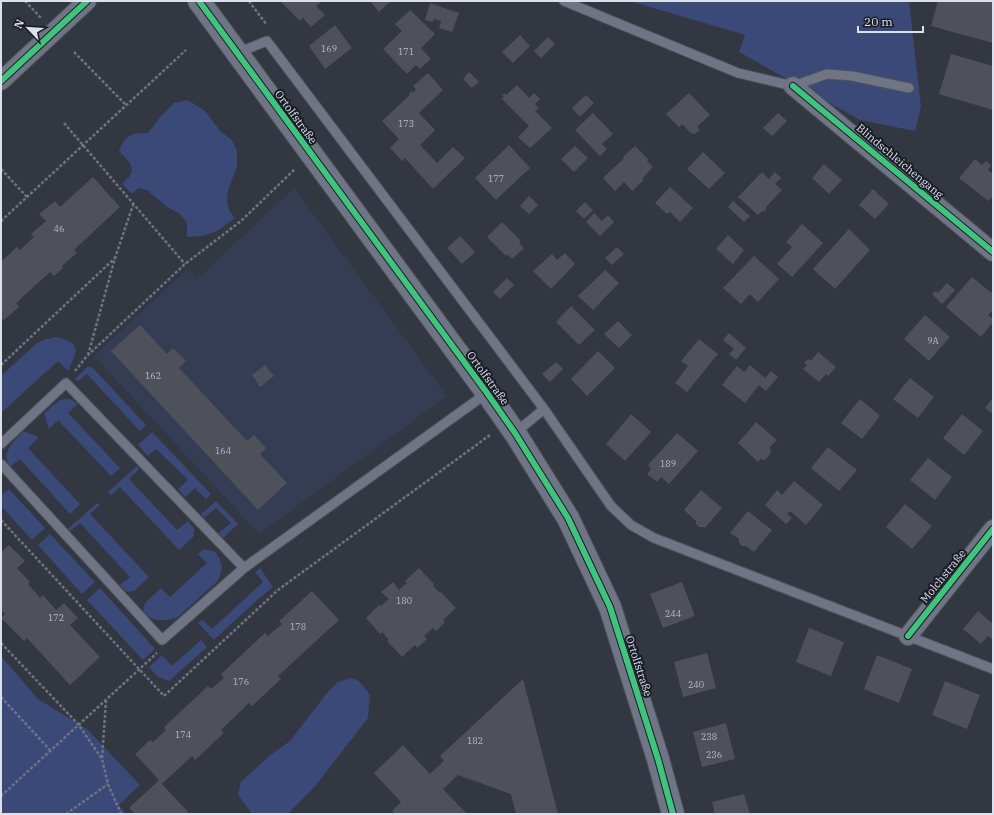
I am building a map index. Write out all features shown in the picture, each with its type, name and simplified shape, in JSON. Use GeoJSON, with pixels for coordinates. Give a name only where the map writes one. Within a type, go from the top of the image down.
{"type":"FeatureCollection","features":[{"type":"Feature","properties":{"kind":"street"},"geometry":{"type":"LineString","coordinates":[[1,81],[87,1]]}},
{"type":"Feature","properties":{"kind":"street","name":"Ortolfstraße"},"geometry":{"type":"LineString","coordinates":[[199,1],[487,393],[515,433],[568,518],[610,607],[658,759],[673,814]]}},
{"type":"Feature","properties":{"kind":"street","name":"Blindschleichengang"},"geometry":{"type":"LineString","coordinates":[[793,86],[993,252]]}},
{"type":"Feature","properties":{"kind":"street","name":"Molchstraße"},"geometry":{"type":"LineString","coordinates":[[908,636],[993,529]]}},
{"type":"Feature","properties":{"kind":"lane","name":"Blindschleichengang"},"geometry":{"type":"LineString","coordinates":[[564,1],[738,73],[793,86]]}},
{"type":"Feature","properties":{"kind":"lane"},"geometry":{"type":"LineString","coordinates":[[237,53],[267,41],[544,409],[611,506],[631,525],[654,538],[993,669]]}},
{"type":"Feature","properties":{"kind":"lane"},"geometry":{"type":"LineString","coordinates":[[793,86],[827,74],[852,76],[909,88]]}},
{"type":"Feature","properties":{"kind":"lane"},"geometry":{"type":"LineString","coordinates":[[1,444],[66,383],[244,568]]}},
{"type":"Feature","properties":{"kind":"lane"},"geometry":{"type":"LineString","coordinates":[[1,464],[162,640],[244,568],[487,393]]}},
{"type":"Feature","properties":{"kind":"lane"},"geometry":{"type":"LineString","coordinates":[[515,433],[544,409]]}},
{"type":"Feature","properties":{"kind":"path"},"geometry":{"type":"LineString","coordinates":[[25,1],[43,19]]}},
{"type":"Feature","properties":{"kind":"path"},"geometry":{"type":"LineString","coordinates":[[249,1],[266,24]]}},
{"type":"Feature","properties":{"kind":"path"},"geometry":{"type":"LineString","coordinates":[[1,221],[186,50]]}},
{"type":"Feature","properties":{"kind":"path"},"geometry":{"type":"LineString","coordinates":[[74,52],[126,105]]}},
{"type":"Feature","properties":{"kind":"path"},"geometry":{"type":"LineString","coordinates":[[64,123],[185,264]]}},
{"type":"Feature","properties":{"kind":"path"},"geometry":{"type":"LineString","coordinates":[[1,169],[27,197]]}},
{"type":"Feature","properties":{"kind":"path"},"geometry":{"type":"LineString","coordinates":[[66,383],[87,356],[185,264],[241,221],[296,169]]}},
{"type":"Feature","properties":{"kind":"path"},"geometry":{"type":"LineString","coordinates":[[87,356],[115,258],[133,204]]}},
{"type":"Feature","properties":{"kind":"path"},"geometry":{"type":"LineString","coordinates":[[1,365],[115,258]]}},
{"type":"Feature","properties":{"kind":"path"},"geometry":{"type":"LineString","coordinates":[[1,796],[159,651],[162,640]]}},
{"type":"Feature","properties":{"kind":"path"},"geometry":{"type":"LineString","coordinates":[[1,643],[78,724],[102,759]]}},
{"type":"Feature","properties":{"kind":"path"},"geometry":{"type":"LineString","coordinates":[[1,697],[50,750]]}},
{"type":"Feature","properties":{"kind":"path"},"geometry":{"type":"LineString","coordinates":[[106,699],[102,759],[108,784],[121,814]]}},
{"type":"Feature","properties":{"kind":"path"},"geometry":{"type":"LineString","coordinates":[[66,814],[108,784]]}},
{"type":"Feature","properties":{"kind":"shaded area"},"geometry":{"type":"Polygon","coordinates":[[[630,1],[909,1],[921,107],[915,131],[860,120],[739,52],[745,35],[630,1]]]}},
{"type":"Feature","properties":{"kind":"shaded area"},"geometry":{"type":"Polygon","coordinates":[[[188,100],[205,111],[221,132],[232,140],[237,151],[237,167],[228,190],[227,201],[229,210],[235,218],[217,231],[202,236],[187,237],[187,223],[180,214],[167,207],[147,190],[139,188],[132,194],[122,184],[130,176],[132,171],[130,163],[119,151],[126,138],[133,134],[148,133],[162,115],[174,103],[188,100]]]}},
{"type":"Feature","properties":{"kind":"shaded area"},"geometry":{"type":"Polygon","coordinates":[[[294,188],[447,396],[259,534],[94,356],[187,269],[197,279],[294,188]]]}},
{"type":"Feature","properties":{"kind":"shaded area"},"geometry":{"type":"Polygon","coordinates":[[[55,337],[70,341],[74,344],[74,358],[68,371],[58,361],[1,413],[1,376],[37,343],[55,337]]]}},
{"type":"Feature","properties":{"kind":"shaded area"},"geometry":{"type":"Polygon","coordinates":[[[88,366],[93,368],[146,425],[140,431],[87,374],[78,381],[75,379],[88,366]]]}},
{"type":"Feature","properties":{"kind":"shaded area"},"geometry":{"type":"Polygon","coordinates":[[[70,399],[78,404],[68,413],[120,468],[111,476],[58,420],[49,429],[44,413],[60,400],[70,399]]]}},
{"type":"Feature","properties":{"kind":"shaded area"},"geometry":{"type":"Polygon","coordinates":[[[23,431],[39,437],[28,448],[80,504],[70,514],[20,459],[10,467],[7,462],[7,452],[9,448],[23,431]]]}},
{"type":"Feature","properties":{"kind":"shaded area"},"geometry":{"type":"Polygon","coordinates":[[[152,432],[211,494],[206,499],[195,488],[185,497],[178,489],[188,480],[156,449],[148,456],[138,445],[152,432]]]}},
{"type":"Feature","properties":{"kind":"shaded area"},"geometry":{"type":"Polygon","coordinates":[[[137,466],[139,469],[129,479],[177,530],[188,521],[194,529],[194,536],[179,550],[120,487],[111,495],[108,492],[137,466]]]}},
{"type":"Feature","properties":{"kind":"shaded area"},"geometry":{"type":"Polygon","coordinates":[[[9,489],[45,528],[32,540],[1,506],[1,495],[9,489]]]}},
{"type":"Feature","properties":{"kind":"shaded area"},"geometry":{"type":"Polygon","coordinates":[[[216,501],[238,524],[223,538],[218,533],[231,523],[216,508],[204,518],[201,514],[216,501]]]}},
{"type":"Feature","properties":{"kind":"shaded area"},"geometry":{"type":"Polygon","coordinates":[[[97,503],[100,505],[90,514],[149,577],[134,591],[127,592],[120,585],[130,577],[80,523],[70,531],[68,529],[97,503]]]}},
{"type":"Feature","properties":{"kind":"shaded area"},"geometry":{"type":"Polygon","coordinates":[[[50,534],[95,582],[82,594],[38,545],[50,534]]]}},
{"type":"Feature","properties":{"kind":"shaded area"},"geometry":{"type":"Polygon","coordinates":[[[204,549],[213,551],[217,554],[220,560],[222,568],[218,581],[175,618],[159,620],[146,614],[143,610],[145,603],[161,588],[170,597],[207,563],[198,554],[204,549]]]}},
{"type":"Feature","properties":{"kind":"shaded area"},"geometry":{"type":"Polygon","coordinates":[[[260,568],[273,587],[214,640],[198,623],[202,620],[212,629],[263,582],[255,572],[260,568]]]}},
{"type":"Feature","properties":{"kind":"shaded area"},"geometry":{"type":"Polygon","coordinates":[[[100,588],[155,649],[143,660],[87,600],[100,588]]]}},
{"type":"Feature","properties":{"kind":"shaded area"},"geometry":{"type":"Polygon","coordinates":[[[201,640],[207,647],[169,681],[158,677],[149,667],[162,655],[172,666],[201,640]]]}},
{"type":"Feature","properties":{"kind":"shaded area"},"geometry":{"type":"Polygon","coordinates":[[[1,656],[38,699],[88,730],[140,785],[119,805],[126,814],[1,814],[1,656]]]}},
{"type":"Feature","properties":{"kind":"shaded area"},"geometry":{"type":"Polygon","coordinates":[[[351,678],[359,681],[370,695],[368,718],[316,785],[289,813],[252,814],[238,795],[241,782],[269,756],[290,741],[327,693],[338,682],[351,678]]]}},
{"type":"Feature","properties":{"kind":"building"},"geometry":{"type":"Polygon","coordinates":[[[280,1],[318,1],[320,3],[316,6],[325,15],[311,27],[303,18],[300,21],[280,1]]]}},
{"type":"Feature","properties":{"kind":"building"},"geometry":{"type":"Polygon","coordinates":[[[370,1],[391,1],[379,12],[370,1]]]}},
{"type":"Feature","properties":{"kind":"building"},"geometry":{"type":"Polygon","coordinates":[[[938,1],[993,1],[993,43],[931,26],[938,1]]]}},
{"type":"Feature","properties":{"kind":"building"},"geometry":{"type":"Polygon","coordinates":[[[430,3],[459,13],[452,32],[439,28],[441,21],[434,19],[433,22],[425,20],[430,3]]]}},
{"type":"Feature","properties":{"kind":"building"},"geometry":{"type":"Polygon","coordinates":[[[410,10],[435,34],[421,48],[431,59],[420,69],[416,65],[407,74],[383,49],[402,31],[395,24],[410,10]]]}},
{"type":"Feature","properties":{"kind":"building"},"geometry":{"type":"Polygon","coordinates":[[[335,25],[352,48],[325,69],[309,46],[335,25]]]}},
{"type":"Feature","properties":{"kind":"building"},"geometry":{"type":"Polygon","coordinates":[[[520,35],[530,46],[513,63],[502,52],[520,35]]]}},
{"type":"Feature","properties":{"kind":"building"},"geometry":{"type":"Polygon","coordinates":[[[548,37],[555,44],[541,58],[534,51],[548,37]]]}},
{"type":"Feature","properties":{"kind":"building"},"geometry":{"type":"Polygon","coordinates":[[[951,54],[993,66],[993,110],[939,94],[951,54]]]}},
{"type":"Feature","properties":{"kind":"building"},"geometry":{"type":"Polygon","coordinates":[[[469,72],[479,82],[472,88],[463,79],[469,72]]]}},
{"type":"Feature","properties":{"kind":"building"},"geometry":{"type":"Polygon","coordinates":[[[428,73],[443,90],[419,113],[435,130],[420,145],[437,163],[453,147],[465,158],[433,189],[405,158],[402,161],[390,148],[399,139],[382,121],[410,95],[409,94],[411,91],[413,93],[416,89],[413,86],[428,73]]]}},
{"type":"Feature","properties":{"kind":"building"},"geometry":{"type":"Polygon","coordinates":[[[517,85],[529,98],[534,93],[540,99],[535,104],[539,108],[535,111],[552,128],[530,148],[518,137],[529,126],[502,99],[504,97],[502,96],[505,93],[506,95],[517,85]]]}},
{"type":"Feature","properties":{"kind":"building"},"geometry":{"type":"Polygon","coordinates":[[[689,93],[710,115],[698,126],[699,130],[695,134],[691,133],[682,124],[679,127],[666,114],[689,93]]]}},
{"type":"Feature","properties":{"kind":"building"},"geometry":{"type":"Polygon","coordinates":[[[586,95],[594,103],[580,117],[572,108],[586,95]]]}},
{"type":"Feature","properties":{"kind":"building"},"geometry":{"type":"Polygon","coordinates":[[[593,113],[613,134],[602,144],[607,149],[600,156],[575,130],[593,113]]]}},
{"type":"Feature","properties":{"kind":"building"},"geometry":{"type":"Polygon","coordinates":[[[778,113],[787,121],[772,136],[763,128],[778,113]]]}},
{"type":"Feature","properties":{"kind":"building"},"geometry":{"type":"Polygon","coordinates":[[[509,145],[530,168],[496,200],[475,178],[509,145]]]}},
{"type":"Feature","properties":{"kind":"building"},"geometry":{"type":"Polygon","coordinates":[[[575,146],[588,158],[574,172],[561,159],[575,146]]]}},
{"type":"Feature","properties":{"kind":"building"},"geometry":{"type":"Polygon","coordinates":[[[635,146],[648,159],[647,161],[653,167],[642,179],[644,180],[632,191],[624,182],[615,191],[603,178],[635,146]]]}},
{"type":"Feature","properties":{"kind":"building"},"geometry":{"type":"Polygon","coordinates":[[[703,152],[725,173],[709,189],[687,169],[703,152]]]}},
{"type":"Feature","properties":{"kind":"building"},"geometry":{"type":"Polygon","coordinates":[[[975,159],[982,165],[986,161],[991,165],[988,170],[993,174],[993,196],[988,201],[959,178],[975,159]]]}},
{"type":"Feature","properties":{"kind":"building"},"geometry":{"type":"Polygon","coordinates":[[[824,164],[842,180],[829,194],[812,178],[824,164]]]}},
{"type":"Feature","properties":{"kind":"building"},"geometry":{"type":"Polygon","coordinates":[[[762,172],[769,179],[775,172],[781,178],[775,184],[782,190],[766,207],[767,208],[764,212],[762,211],[758,215],[738,197],[762,172]]]}},
{"type":"Feature","properties":{"kind":"building"},"geometry":{"type":"Polygon","coordinates":[[[93,177],[120,207],[74,250],[77,253],[62,266],[63,268],[54,276],[50,272],[16,303],[19,307],[4,320],[1,318],[1,258],[3,260],[17,247],[20,250],[34,237],[31,234],[46,221],[39,214],[55,201],[60,207],[93,177]]]}},
{"type":"Feature","properties":{"kind":"building"},"geometry":{"type":"Polygon","coordinates":[[[670,187],[693,208],[680,222],[670,212],[667,214],[655,203],[670,187]]]}},
{"type":"Feature","properties":{"kind":"building"},"geometry":{"type":"Polygon","coordinates":[[[873,189],[889,204],[875,219],[859,205],[873,189]]]}},
{"type":"Feature","properties":{"kind":"building"},"geometry":{"type":"Polygon","coordinates":[[[529,196],[538,205],[529,214],[520,206],[529,196]]]}},
{"type":"Feature","properties":{"kind":"building"},"geometry":{"type":"Polygon","coordinates":[[[733,201],[750,216],[744,222],[728,207],[733,201]]]}},
{"type":"Feature","properties":{"kind":"building"},"geometry":{"type":"Polygon","coordinates":[[[585,202],[593,210],[584,219],[576,211],[585,202]]]}},
{"type":"Feature","properties":{"kind":"building"},"geometry":{"type":"Polygon","coordinates":[[[594,213],[602,221],[608,215],[614,222],[600,236],[586,222],[594,213]]]}},
{"type":"Feature","properties":{"kind":"building"},"geometry":{"type":"Polygon","coordinates":[[[502,222],[521,241],[519,243],[524,248],[512,259],[507,254],[506,256],[487,237],[502,222]]]}},
{"type":"Feature","properties":{"kind":"building"},"geometry":{"type":"Polygon","coordinates":[[[802,224],[823,243],[792,277],[777,264],[792,247],[786,242],[802,224]]]}},
{"type":"Feature","properties":{"kind":"building"},"geometry":{"type":"Polygon","coordinates":[[[849,229],[870,250],[835,289],[813,269],[849,229]]]}},
{"type":"Feature","properties":{"kind":"building"},"geometry":{"type":"Polygon","coordinates":[[[728,235],[744,250],[733,264],[716,249],[728,235]]]}},
{"type":"Feature","properties":{"kind":"building"},"geometry":{"type":"Polygon","coordinates":[[[460,236],[475,252],[462,264],[447,248],[460,236]]]}},
{"type":"Feature","properties":{"kind":"building"},"geometry":{"type":"Polygon","coordinates":[[[617,247],[624,254],[612,265],[605,258],[617,247]]]}},
{"type":"Feature","properties":{"kind":"building"},"geometry":{"type":"Polygon","coordinates":[[[565,253],[575,264],[551,289],[533,271],[552,254],[557,260],[565,253]]]}},
{"type":"Feature","properties":{"kind":"building"},"geometry":{"type":"Polygon","coordinates":[[[754,256],[779,279],[758,302],[750,294],[741,304],[723,288],[754,256]]]}},
{"type":"Feature","properties":{"kind":"building"},"geometry":{"type":"Polygon","coordinates":[[[605,270],[619,283],[593,310],[578,296],[605,270]]]}},
{"type":"Feature","properties":{"kind":"building"},"geometry":{"type":"Polygon","coordinates":[[[972,277],[993,294],[993,310],[988,315],[993,319],[993,322],[981,337],[946,307],[972,277]]]}},
{"type":"Feature","properties":{"kind":"building"},"geometry":{"type":"Polygon","coordinates":[[[507,278],[514,285],[500,299],[493,292],[507,278]]]}},
{"type":"Feature","properties":{"kind":"building"},"geometry":{"type":"Polygon","coordinates":[[[947,283],[955,290],[942,304],[932,294],[935,291],[938,293],[947,283]]]}},
{"type":"Feature","properties":{"kind":"building"},"geometry":{"type":"Polygon","coordinates":[[[571,306],[595,330],[579,345],[556,322],[571,306]]]}},
{"type":"Feature","properties":{"kind":"building"},"geometry":{"type":"Polygon","coordinates":[[[925,315],[950,337],[929,361],[904,339],[925,315]]]}},
{"type":"Feature","properties":{"kind":"building"},"geometry":{"type":"Polygon","coordinates":[[[618,321],[632,335],[619,348],[604,334],[618,321]]]}},
{"type":"Feature","properties":{"kind":"building"},"geometry":{"type":"Polygon","coordinates":[[[140,325],[167,354],[173,348],[186,361],[179,368],[247,441],[254,435],[266,448],[260,454],[287,483],[258,510],[111,351],[140,325]]]}},
{"type":"Feature","properties":{"kind":"building"},"geometry":{"type":"Polygon","coordinates":[[[729,333],[746,348],[736,360],[729,354],[734,349],[723,340],[729,333]]]}},
{"type":"Feature","properties":{"kind":"building"},"geometry":{"type":"Polygon","coordinates":[[[699,339],[718,354],[687,392],[675,383],[688,366],[681,361],[699,339]]]}},
{"type":"Feature","properties":{"kind":"building"},"geometry":{"type":"Polygon","coordinates":[[[598,351],[615,368],[587,396],[571,379],[598,351]]]}},
{"type":"Feature","properties":{"kind":"building"},"geometry":{"type":"Polygon","coordinates":[[[818,352],[836,367],[828,376],[826,374],[819,382],[803,369],[807,365],[804,363],[808,359],[811,361],[818,352]]]}},
{"type":"Feature","properties":{"kind":"building"},"geometry":{"type":"Polygon","coordinates":[[[556,362],[563,369],[550,382],[542,374],[556,362]]]}},
{"type":"Feature","properties":{"kind":"building"},"geometry":{"type":"Polygon","coordinates":[[[265,365],[274,376],[260,387],[252,375],[265,365]]]}},
{"type":"Feature","properties":{"kind":"building"},"geometry":{"type":"Polygon","coordinates":[[[750,365],[765,378],[771,371],[778,377],[766,391],[759,385],[745,403],[722,385],[737,366],[744,372],[750,365]]]}},
{"type":"Feature","properties":{"kind":"building"},"geometry":{"type":"Polygon","coordinates":[[[910,378],[934,397],[918,418],[893,399],[910,378]]]}},
{"type":"Feature","properties":{"kind":"building"},"geometry":{"type":"Polygon","coordinates":[[[993,398],[993,414],[985,408],[993,398]]]}},
{"type":"Feature","properties":{"kind":"building"},"geometry":{"type":"Polygon","coordinates":[[[860,399],[880,416],[862,439],[841,423],[860,399]]]}},
{"type":"Feature","properties":{"kind":"building"},"geometry":{"type":"Polygon","coordinates":[[[631,414],[651,432],[625,461],[606,444],[631,414]]]}},
{"type":"Feature","properties":{"kind":"building"},"geometry":{"type":"Polygon","coordinates":[[[962,414],[983,431],[964,455],[943,438],[962,414]]]}},
{"type":"Feature","properties":{"kind":"building"},"geometry":{"type":"Polygon","coordinates":[[[756,422],[777,440],[770,447],[771,453],[765,460],[760,459],[758,462],[738,443],[756,422]]]}},
{"type":"Feature","properties":{"kind":"building"},"geometry":{"type":"Polygon","coordinates":[[[677,433],[698,451],[669,484],[661,477],[657,482],[647,474],[651,469],[648,465],[677,433]]]}},
{"type":"Feature","properties":{"kind":"building"},"geometry":{"type":"Polygon","coordinates":[[[828,447],[857,470],[839,491],[811,468],[828,447]]]}},
{"type":"Feature","properties":{"kind":"building"},"geometry":{"type":"Polygon","coordinates":[[[928,458],[952,477],[935,500],[910,480],[928,458]]]}},
{"type":"Feature","properties":{"kind":"building"},"geometry":{"type":"Polygon","coordinates":[[[794,481],[823,505],[806,525],[790,511],[787,514],[792,518],[786,524],[765,505],[777,490],[782,495],[794,481]]]}},
{"type":"Feature","properties":{"kind":"building"},"geometry":{"type":"Polygon","coordinates":[[[701,490],[722,508],[705,528],[699,527],[696,524],[696,521],[684,510],[701,490]]]}},
{"type":"Feature","properties":{"kind":"building"},"geometry":{"type":"Polygon","coordinates":[[[905,504],[932,526],[912,549],[886,527],[905,504]]]}},
{"type":"Feature","properties":{"kind":"building"},"geometry":{"type":"Polygon","coordinates":[[[748,511],[772,530],[754,552],[746,546],[742,546],[739,543],[739,539],[730,533],[748,511]]]}},
{"type":"Feature","properties":{"kind":"building"},"geometry":{"type":"Polygon","coordinates":[[[9,545],[25,561],[17,568],[30,582],[28,584],[40,598],[43,595],[56,610],[64,603],[78,618],[70,625],[100,657],[70,685],[27,638],[24,641],[1,618],[5,614],[1,610],[1,550],[2,551],[9,545]]]}},
{"type":"Feature","properties":{"kind":"building"},"geometry":{"type":"Polygon","coordinates":[[[419,568],[434,584],[433,586],[456,608],[443,620],[445,622],[436,631],[433,628],[424,636],[427,639],[417,648],[415,645],[402,657],[387,641],[389,640],[382,632],[380,634],[366,618],[379,605],[381,606],[389,599],[381,592],[393,582],[399,590],[407,583],[405,581],[419,568]]]}},
{"type":"Feature","properties":{"kind":"building"},"geometry":{"type":"Polygon","coordinates":[[[682,582],[695,616],[663,628],[650,594],[682,582]]]}},
{"type":"Feature","properties":{"kind":"building"},"geometry":{"type":"Polygon","coordinates":[[[312,591],[339,620],[278,676],[281,679],[252,706],[249,703],[221,730],[224,733],[195,760],[192,756],[162,784],[190,814],[135,814],[129,808],[159,780],[135,754],[150,740],[153,742],[166,730],[164,727],[208,686],[211,689],[224,678],[221,674],[265,633],[268,636],[282,624],[279,621],[312,591]]]}},
{"type":"Feature","properties":{"kind":"building"},"geometry":{"type":"Polygon","coordinates":[[[978,611],[993,624],[993,640],[988,636],[981,644],[963,629],[978,611]]]}},
{"type":"Feature","properties":{"kind":"building"},"geometry":{"type":"Polygon","coordinates":[[[809,628],[844,642],[831,676],[796,662],[809,628]]]}},
{"type":"Feature","properties":{"kind":"building"},"geometry":{"type":"Polygon","coordinates":[[[707,653],[716,688],[683,697],[674,662],[707,653]]]}},
{"type":"Feature","properties":{"kind":"building"},"geometry":{"type":"Polygon","coordinates":[[[877,655],[912,669],[899,703],[864,689],[877,655]]]}},
{"type":"Feature","properties":{"kind":"building"},"geometry":{"type":"Polygon","coordinates":[[[523,679],[558,814],[516,814],[511,794],[458,775],[443,789],[467,814],[395,814],[392,811],[401,802],[374,773],[403,745],[430,774],[444,761],[440,756],[523,679]]]}},
{"type":"Feature","properties":{"kind":"building"},"geometry":{"type":"Polygon","coordinates":[[[945,681],[980,695],[967,729],[932,715],[945,681]]]}},
{"type":"Feature","properties":{"kind":"building"},"geometry":{"type":"Polygon","coordinates":[[[726,723],[735,759],[702,767],[693,732],[726,723]]]}},
{"type":"Feature","properties":{"kind":"building"},"geometry":{"type":"Polygon","coordinates":[[[744,794],[750,814],[715,814],[712,802],[744,794]]]}},
{"type":"Feature","properties":{"kind":"cycle path"},"geometry":{"type":"LineString","coordinates":[[1,81],[87,1]]}},
{"type":"Feature","properties":{"kind":"cycle path"},"geometry":{"type":"LineString","coordinates":[[199,1],[487,393],[515,433],[568,518],[610,607],[658,759],[673,814]]}},
{"type":"Feature","properties":{"kind":"cycle path"},"geometry":{"type":"LineString","coordinates":[[793,86],[993,252]]}},
{"type":"Feature","properties":{"kind":"cycle path"},"geometry":{"type":"LineString","coordinates":[[908,636],[993,529]]}}]}
